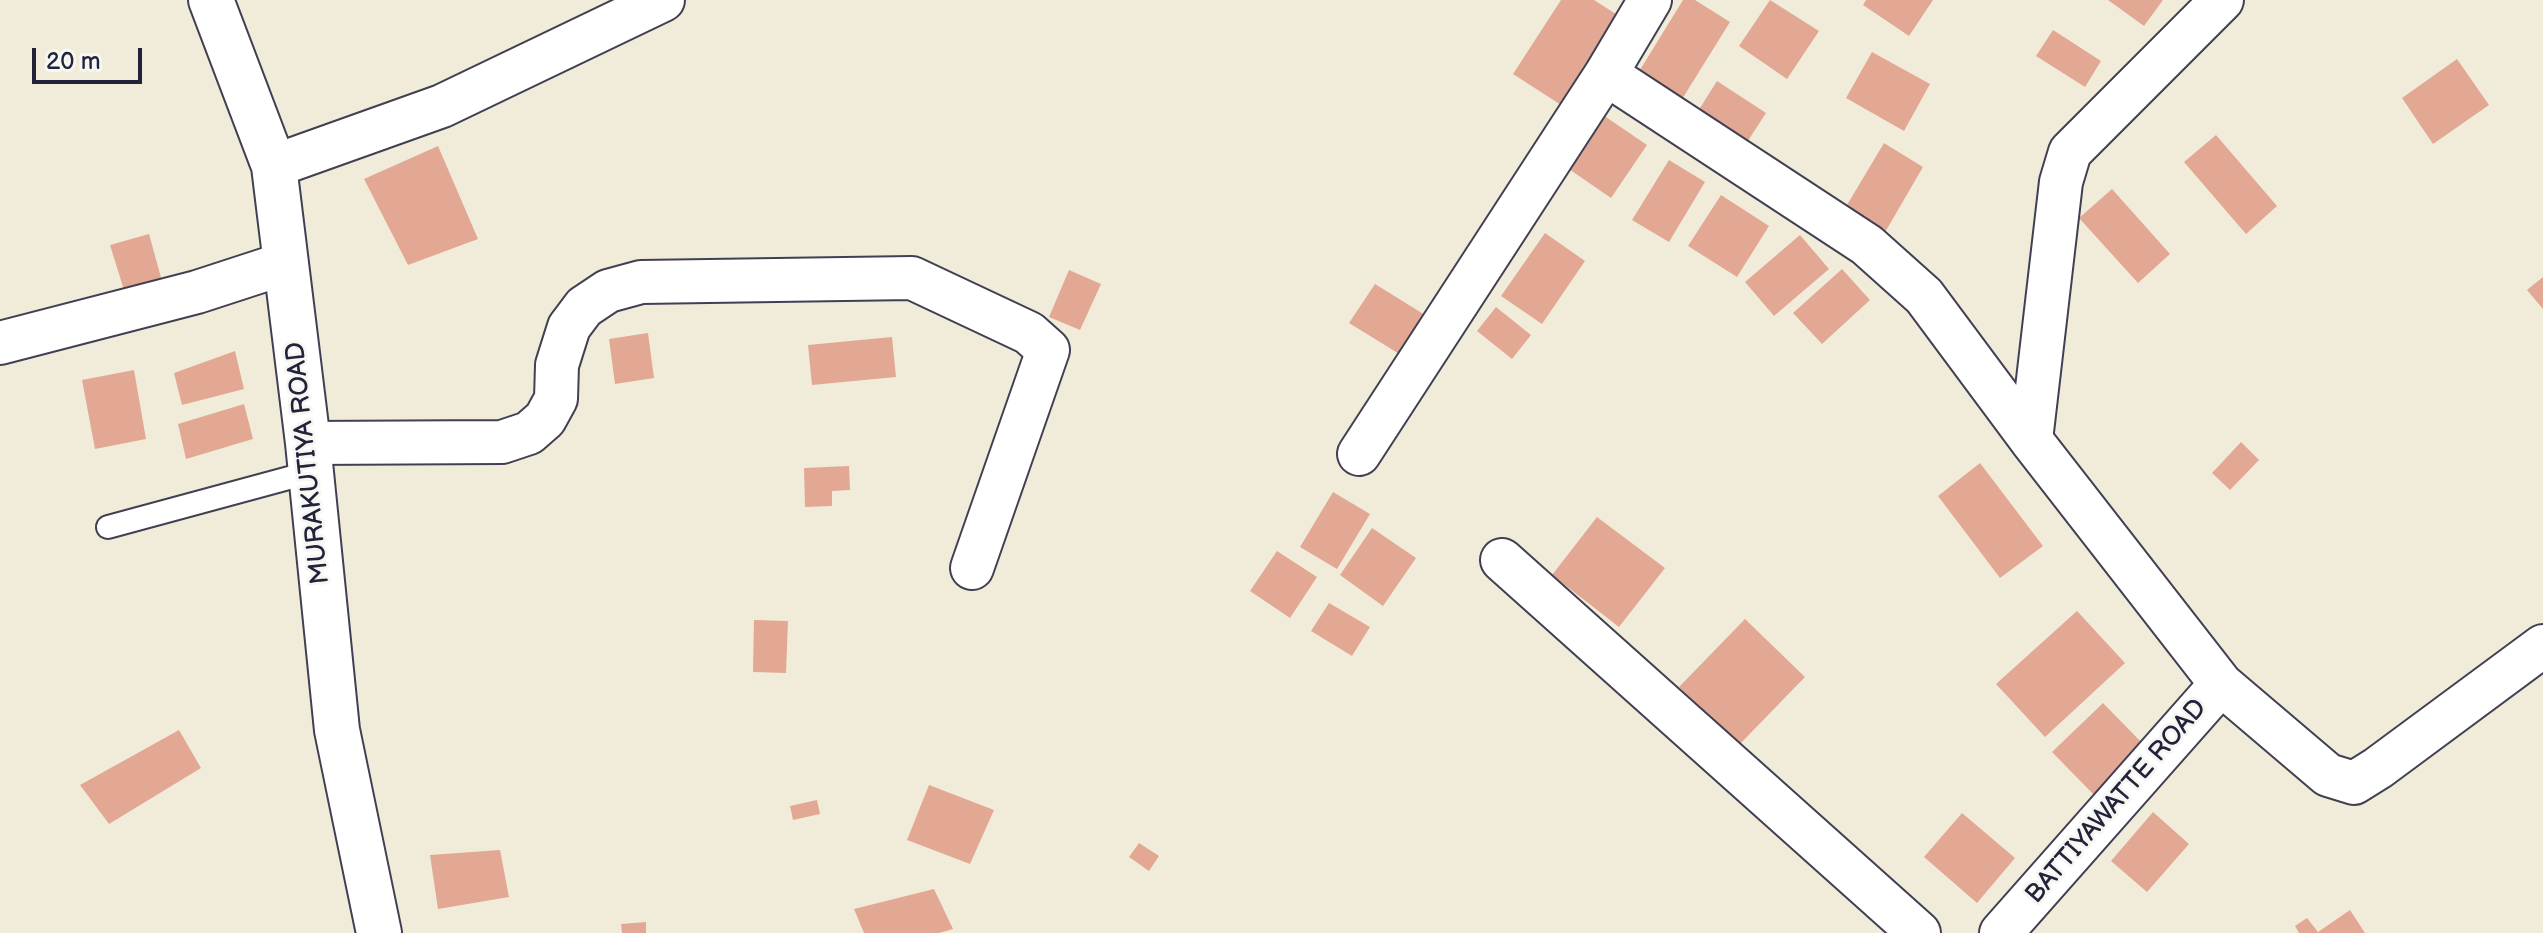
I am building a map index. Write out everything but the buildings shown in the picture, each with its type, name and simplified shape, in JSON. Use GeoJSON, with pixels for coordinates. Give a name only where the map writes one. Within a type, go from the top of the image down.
{"type":"FeatureCollection","features":[{"type":"Feature","properties":{"kind":"street","name":"MURAKUTIYA ROAD"},"geometry":{"type":"LineString","coordinates":[[211,0],[274,166],[310,457],[337,730],[379,933]]}},
{"type":"Feature","properties":{"kind":"street"},"geometry":{"type":"LineString","coordinates":[[274,166],[442,106],[663,0]]}},
{"type":"Feature","properties":{"kind":"street"},"geometry":{"type":"LineString","coordinates":[[1359,454],[1606,74],[1650,0]]}},
{"type":"Feature","properties":{"kind":"street"},"geometry":{"type":"LineString","coordinates":[[2031,440],[2061,182],[2070,152],[2222,0]]}},
{"type":"Feature","properties":{"kind":"street"},"geometry":{"type":"LineString","coordinates":[[1606,74],[1867,245],[1924,296],[2031,440],[2221,684]]}},
{"type":"Feature","properties":{"kind":"street"},"geometry":{"type":"LineString","coordinates":[[0,343],[197,292],[286,263]]}},
{"type":"Feature","properties":{"kind":"street"},"geometry":{"type":"LineString","coordinates":[[310,457],[502,442],[529,433],[545,419],[556,399],[557,365],[569,327],[584,307],[608,291],[641,282],[912,278],[1029,333],[1048,350],[972,568]]}},
{"type":"Feature","properties":{"kind":"street"},"geometry":{"type":"LineString","coordinates":[[1502,560],[1919,933]]}},
{"type":"Feature","properties":{"kind":"street","name":"BATTIYAWATTE ROAD"},"geometry":{"type":"LineString","coordinates":[[2001,933],[2221,684],[2328,775],[2354,783],[2543,646]]}},
{"type":"Feature","properties":{"kind":"lane"},"geometry":{"type":"LineString","coordinates":[[108,527],[310,457]]}}]}
